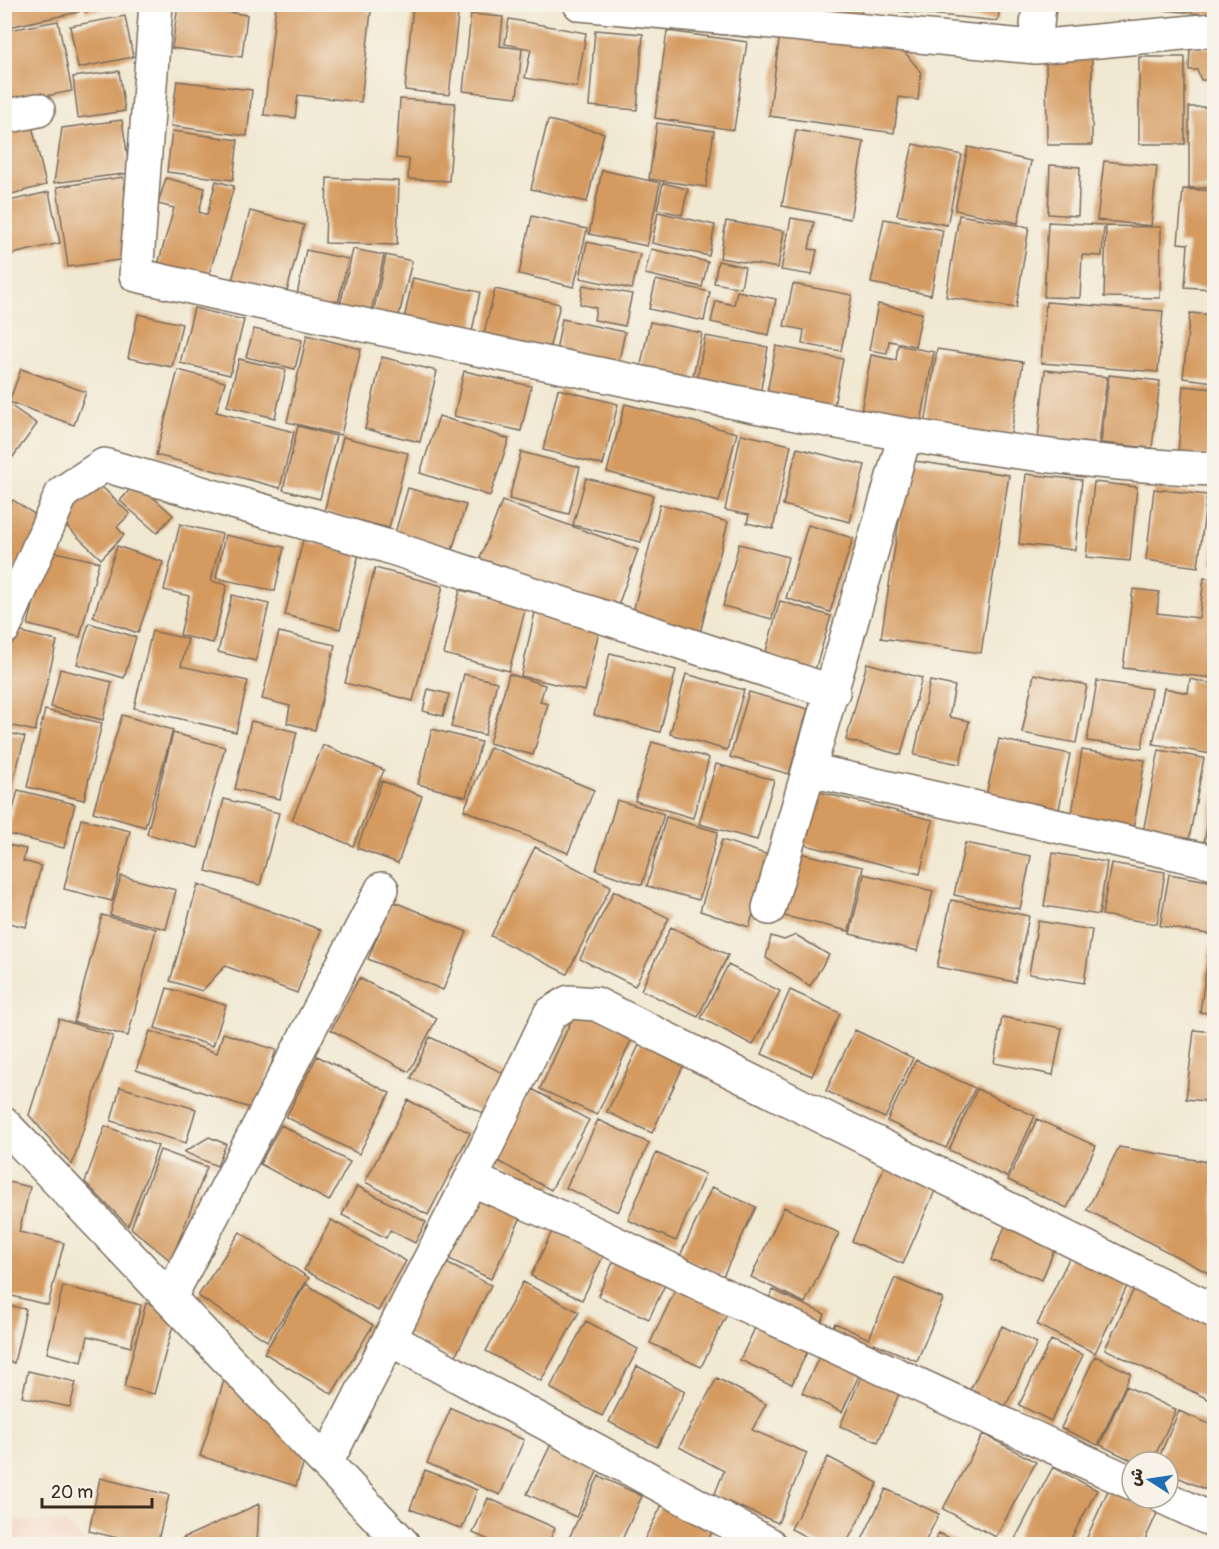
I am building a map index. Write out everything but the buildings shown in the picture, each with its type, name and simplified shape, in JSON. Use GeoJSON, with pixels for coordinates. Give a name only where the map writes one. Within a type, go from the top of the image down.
{"type":"FeatureCollection","features":[{"type":"Feature","properties":{"kind":"street"},"geometry":{"type":"LineString","coordinates":[[156,4],[136,275],[397,334],[905,435],[1130,466],[1215,470]]}},
{"type":"Feature","properties":{"kind":"street"},"geometry":{"type":"LineString","coordinates":[[1035,46],[1039,4]]}},
{"type":"Feature","properties":{"kind":"street"},"geometry":{"type":"LineString","coordinates":[[588,5],[1035,46],[1215,30]]}},
{"type":"Feature","properties":{"kind":"street"},"geometry":{"type":"LineString","coordinates":[[4,117],[38,110]]}},
{"type":"Feature","properties":{"kind":"street"},"geometry":{"type":"LineString","coordinates":[[769,908],[833,692],[905,435]]}},
{"type":"Feature","properties":{"kind":"street"},"geometry":{"type":"LineString","coordinates":[[4,628],[62,493],[104,465],[386,546],[833,692]]}},
{"type":"Feature","properties":{"kind":"street"},"geometry":{"type":"LineString","coordinates":[[810,770],[1215,862]]}},
{"type":"Feature","properties":{"kind":"street"},"geometry":{"type":"LineString","coordinates":[[170,1297],[382,889]]}},
{"type":"Feature","properties":{"kind":"street"},"geometry":{"type":"LineString","coordinates":[[327,1461],[471,1179],[550,1014],[569,1002],[596,1004],[1215,1311]]}},
{"type":"Feature","properties":{"kind":"street"},"geometry":{"type":"LineString","coordinates":[[4,1124],[327,1461],[403,1545]]}},
{"type":"Feature","properties":{"kind":"street"},"geometry":{"type":"LineString","coordinates":[[471,1179],[575,1224],[734,1300],[1120,1477]]}},
{"type":"Feature","properties":{"kind":"street"},"geometry":{"type":"LineString","coordinates":[[390,1338],[769,1545]]}},
{"type":"Feature","properties":{"kind":"street"},"geometry":{"type":"LineString","coordinates":[[1180,1505],[1215,1521]]}},
{"type":"Feature","properties":{"kind":"shaded area"},"geometry":{"type":"Polygon","coordinates":[[[5,1520],[65,1523],[88,1544],[5,1544],[5,1520]]]}}]}
